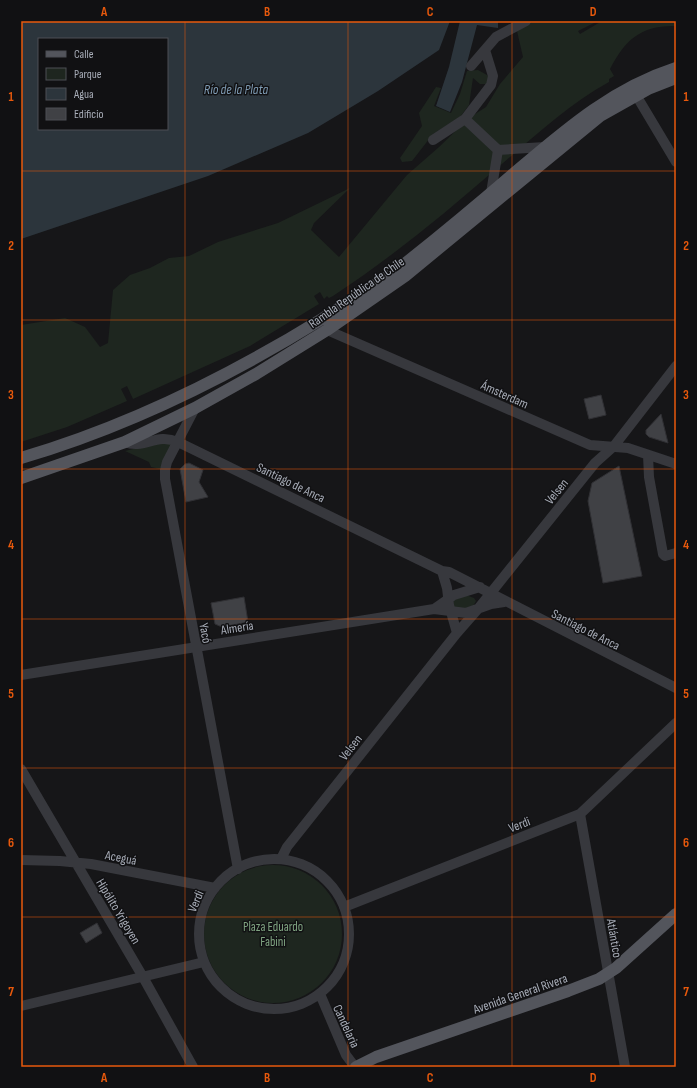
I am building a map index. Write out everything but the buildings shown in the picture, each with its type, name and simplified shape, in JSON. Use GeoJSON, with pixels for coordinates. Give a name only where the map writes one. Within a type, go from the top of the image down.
{"type":"FeatureCollection","features":[{"type":"Feature","properties":{"kind":"main road","name":"Rambla República de Chile"},"geometry":{"type":"LineString","coordinates":[[21,458],[104,430],[189,392],[243,365],[332,313],[401,266],[597,106],[643,80],[676,68]]}},
{"type":"Feature","properties":{"kind":"main road","name":"Rambla República de Chile"},"geometry":{"type":"LineString","coordinates":[[21,478],[125,442],[195,408],[256,374],[327,330],[405,276],[584,127],[610,109],[636,95],[676,78]]}},
{"type":"Feature","properties":{"kind":"main road","name":"Avenida General Rivera"},"geometry":{"type":"LineString","coordinates":[[356,1067],[376,1057],[568,991],[608,973],[624,962],[676,914]]}},
{"type":"Feature","properties":{"kind":"street"},"geometry":{"type":"LineString","coordinates":[[471,66],[496,37],[526,21]]}},
{"type":"Feature","properties":{"kind":"street"},"geometry":{"type":"LineString","coordinates":[[433,140],[465,119],[491,86],[493,76],[485,50]]}},
{"type":"Feature","properties":{"kind":"street"},"geometry":{"type":"LineString","coordinates":[[636,95],[676,162]]}},
{"type":"Feature","properties":{"kind":"street"},"geometry":{"type":"LineString","coordinates":[[465,119],[498,150],[545,147]]}},
{"type":"Feature","properties":{"kind":"street"},"geometry":{"type":"LineString","coordinates":[[491,193],[498,150]]}},
{"type":"Feature","properties":{"kind":"street","name":"Ámsterdam"},"geometry":{"type":"LineString","coordinates":[[327,330],[590,445],[628,448],[676,464]]}},
{"type":"Feature","properties":{"kind":"street","name":"Velsen"},"geometry":{"type":"LineString","coordinates":[[281,859],[287,847],[457,633],[478,609],[497,583],[595,463],[614,446],[676,366]]}},
{"type":"Feature","properties":{"kind":"street","name":"Yacó"},"geometry":{"type":"LineString","coordinates":[[195,408],[167,462],[165,479],[238,868]]}},
{"type":"Feature","properties":{"kind":"street","name":"Santiago de Anca"},"geometry":{"type":"LineString","coordinates":[[125,442],[133,445],[167,438],[178,442],[442,571],[449,572],[504,602],[676,688]]}},
{"type":"Feature","properties":{"kind":"street"},"geometry":{"type":"LineString","coordinates":[[648,455],[649,477],[663,554],[665,556],[676,554]]}},
{"type":"Feature","properties":{"kind":"street"},"geometry":{"type":"LineString","coordinates":[[442,571],[447,588],[447,598],[457,633]]}},
{"type":"Feature","properties":{"kind":"street"},"geometry":{"type":"LineString","coordinates":[[434,609],[447,598],[497,583]]}},
{"type":"Feature","properties":{"kind":"street","name":"Almería"},"geometry":{"type":"LineString","coordinates":[[21,674],[434,609],[466,613],[504,602]]}},
{"type":"Feature","properties":{"kind":"street","name":"Verdi"},"geometry":{"type":"LineString","coordinates":[[344,907],[580,814],[676,723]]}},
{"type":"Feature","properties":{"kind":"street","name":"Hipólito Yrigoyen"},"geometry":{"type":"LineString","coordinates":[[21,769],[143,977],[193,1067]]}},
{"type":"Feature","properties":{"kind":"street","name":"Atlántico"},"geometry":{"type":"LineString","coordinates":[[580,814],[625,1067]]}},
{"type":"Feature","properties":{"kind":"street","name":"Verdi"},"geometry":{"type":"LineString","coordinates":[[281,859],[294,862],[320,874],[338,894],[344,907],[350,934],[346,954],[338,973],[320,994],[305,1003],[288,1008],[271,1009],[254,1006],[238,1000],[224,990],[212,977],[204,962],[200,948],[199,933],[205,904],[214,888],[228,875],[238,868],[251,863],[281,859]]}},
{"type":"Feature","properties":{"kind":"street","name":"Aceguá"},"geometry":{"type":"LineString","coordinates":[[21,860],[75,863],[214,888]]}},
{"type":"Feature","properties":{"kind":"street"},"geometry":{"type":"LineString","coordinates":[[21,1006],[204,962]]}},
{"type":"Feature","properties":{"kind":"street","name":"Candelaria"},"geometry":{"type":"LineString","coordinates":[[320,994],[346,1055],[356,1067]]}},
{"type":"Feature","properties":{"kind":"green space"},"geometry":{"type":"Polygon","coordinates":[[[534,21],[598,21],[578,31],[580,34],[602,21],[676,21],[676,26],[653,28],[636,36],[628,42],[610,69],[614,76],[609,79],[609,82],[565,111],[417,235],[333,296],[329,298],[327,296],[324,299],[320,292],[314,296],[319,304],[250,346],[133,399],[127,386],[121,389],[127,401],[67,427],[21,442],[21,325],[65,318],[85,327],[100,347],[108,343],[113,290],[130,275],[150,268],[169,258],[189,256],[218,242],[278,223],[350,188],[314,223],[311,230],[339,257],[407,175],[469,118],[486,107],[500,84],[523,57],[517,31],[534,21]]]}},
{"type":"Feature","properties":{"kind":"green space"},"geometry":{"type":"Polygon","coordinates":[[[478,70],[490,78],[486,84],[480,84],[473,78],[469,105],[460,117],[433,134],[412,161],[402,162],[400,158],[422,126],[419,113],[436,87],[441,88],[434,106],[451,113],[460,94],[467,71],[478,70]]]}},
{"type":"Feature","properties":{"kind":"green space"},"geometry":{"type":"Polygon","coordinates":[[[164,441],[172,444],[160,469],[151,467],[149,462],[125,451],[164,441]]]}},
{"type":"Feature","properties":{"kind":"green space"},"geometry":{"type":"Polygon","coordinates":[[[466,595],[474,598],[476,601],[474,604],[469,608],[454,608],[453,600],[466,595]]]}},
{"type":"Feature","properties":{"kind":"green space","name":"Plaza Eduardo Fabini"},"geometry":{"type":"Polygon","coordinates":[[[280,865],[306,873],[317,880],[327,890],[337,907],[341,920],[341,948],[337,961],[327,978],[317,988],[300,998],[287,1002],[266,1003],[240,995],[229,988],[219,978],[209,961],[205,948],[204,927],[212,901],[219,890],[229,880],[246,870],[259,866],[280,865]]]}},
{"type":"Feature","properties":{"kind":"water","name":"Río de la Plata"},"geometry":{"type":"Polygon","coordinates":[[[21,21],[450,21],[439,50],[378,91],[308,133],[208,176],[21,239],[21,21]]]}},
{"type":"Feature","properties":{"kind":"water"},"geometry":{"type":"Polygon","coordinates":[[[460,21],[498,21],[498,28],[477,25],[462,82],[450,112],[436,106],[449,67],[460,21]]]}}]}
